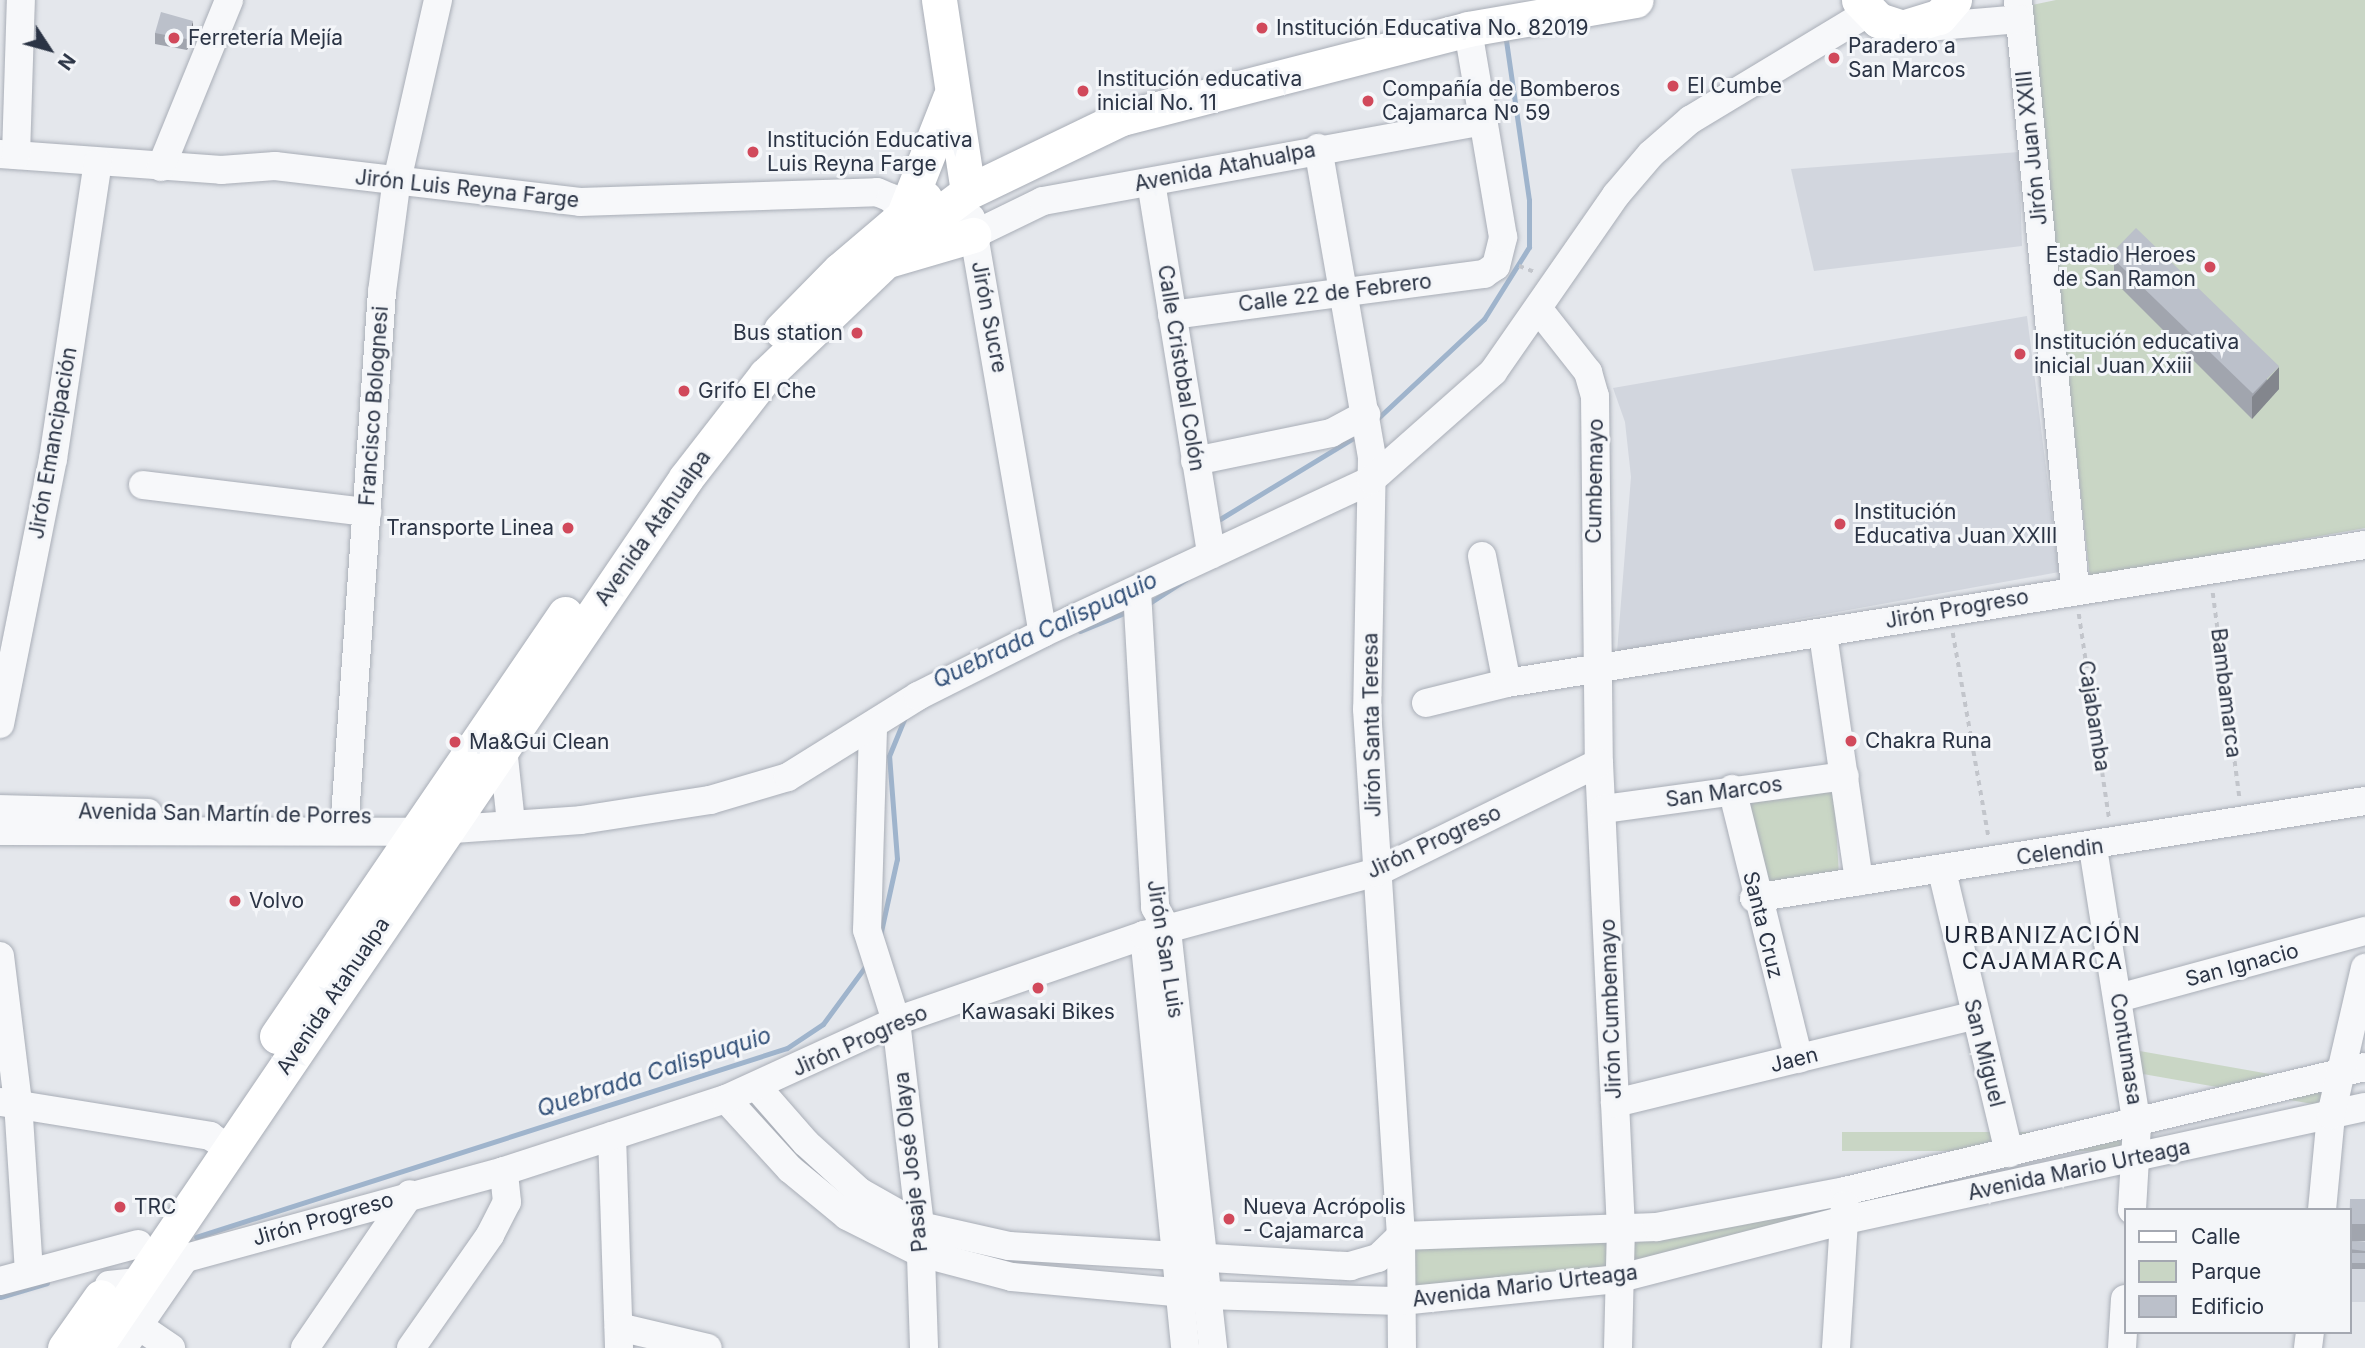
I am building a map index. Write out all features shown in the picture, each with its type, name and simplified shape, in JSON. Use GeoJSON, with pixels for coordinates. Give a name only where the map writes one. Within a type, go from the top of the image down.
{"type":"FeatureCollection","features":[{"type":"Feature","properties":{"kind":"main road","name":"Jirón Sucre"},"geometry":{"type":"LineString","coordinates":[[939,0],[950,99],[967,180]]}},
{"type":"Feature","properties":{"kind":"main road","name":"Avenida Atahualpa"},"geometry":{"type":"LineString","coordinates":[[95,1348],[126,1310],[220,1143],[427,825],[749,364],[912,220],[967,180],[1122,118],[1503,17],[1636,0]]}},
{"type":"Feature","properties":{"kind":"main road"},"geometry":{"type":"LineString","coordinates":[[1864,6],[1902,28],[1921,26],[1956,1]]}},
{"type":"Feature","properties":{"kind":"main road"},"geometry":{"type":"LineString","coordinates":[[912,220],[950,99]]}},
{"type":"Feature","properties":{"kind":"main road","name":"Avenida Atahualpa"},"geometry":{"type":"LineString","coordinates":[[427,825],[503,748],[686,478],[766,375],[888,260],[912,220]]}},
{"type":"Feature","properties":{"kind":"main road"},"geometry":{"type":"LineString","coordinates":[[888,260],[973,235]]}},
{"type":"Feature","properties":{"kind":"main road","name":"Avenida Atahualpa"},"geometry":{"type":"LineString","coordinates":[[65,1348],[126,1310],[138,1244],[220,1143]]}},
{"type":"Feature","properties":{"kind":"street"},"geometry":{"type":"LineString","coordinates":[[8,154],[21,0]]}},
{"type":"Feature","properties":{"kind":"street"},"geometry":{"type":"LineString","coordinates":[[161,167],[229,0]]}},
{"type":"Feature","properties":{"kind":"street","name":"Francisco Bolognesi"},"geometry":{"type":"LineString","coordinates":[[345,817],[366,512],[396,185],[438,0]]}},
{"type":"Feature","properties":{"kind":"street","name":"Avenida San Martín de Porres"},"geometry":{"type":"LineString","coordinates":[[0,831],[511,823],[710,800],[788,777],[873,729],[918,696],[1043,633],[1139,604],[1211,554],[1371,480],[1493,372],[1540,311],[1616,195],[1651,154],[1690,120],[1864,6]]}},
{"type":"Feature","properties":{"kind":"street"},"geometry":{"type":"LineString","coordinates":[[1902,28],[2019,9]]}},
{"type":"Feature","properties":{"kind":"street","name":"Jirón Juan XXIII"},"geometry":{"type":"LineString","coordinates":[[2019,9],[2075,588]]}},
{"type":"Feature","properties":{"kind":"street"},"geometry":{"type":"LineString","coordinates":[[1484,121],[1503,17]]}},
{"type":"Feature","properties":{"kind":"street","name":"Avenida Atahualpa"},"geometry":{"type":"LineString","coordinates":[[973,235],[1018,209],[1318,148],[1484,121]]}},
{"type":"Feature","properties":{"kind":"street","name":"Calle 22 de Febrero"},"geometry":{"type":"LineString","coordinates":[[1172,315],[1484,274],[1496,266],[1503,237],[1484,121]]}},
{"type":"Feature","properties":{"kind":"street","name":"Jirón Santa Teresa"},"geometry":{"type":"LineString","coordinates":[[1318,148],[1367,423],[1371,480],[1367,709],[1401,1236],[1402,1348]]}},
{"type":"Feature","properties":{"kind":"street","name":"Jirón Luis Reyna Farge"},"geometry":{"type":"LineString","coordinates":[[8,154],[161,167],[275,166],[396,185],[580,202],[877,192],[912,220]]}},
{"type":"Feature","properties":{"kind":"street","name":"Jirón Emancipación"},"geometry":{"type":"LineString","coordinates":[[0,724],[53,460],[98,162]]}},
{"type":"Feature","properties":{"kind":"street","name":"Jirón Sucre"},"geometry":{"type":"LineString","coordinates":[[967,180],[973,235],[1043,633]]}},
{"type":"Feature","properties":{"kind":"street","name":"Calle Cristobal Colón"},"geometry":{"type":"LineString","coordinates":[[1151,182],[1211,554]]}},
{"type":"Feature","properties":{"kind":"street","name":"Cumbemayo"},"geometry":{"type":"LineString","coordinates":[[1540,311],[1588,372],[1595,396],[1597,669]]}},
{"type":"Feature","properties":{"kind":"street"},"geometry":{"type":"LineString","coordinates":[[1195,461],[1367,423]]}},
{"type":"Feature","properties":{"kind":"street"},"geometry":{"type":"LineString","coordinates":[[143,485],[366,512]]}},
{"type":"Feature","properties":{"kind":"street","name":"Jirón Progreso"},"geometry":{"type":"LineString","coordinates":[[1426,703],[1507,683],[1823,634],[2075,588],[2365,545]]}},
{"type":"Feature","properties":{"kind":"street"},"geometry":{"type":"LineString","coordinates":[[1482,556],[1507,683]]}},
{"type":"Feature","properties":{"kind":"street","name":"Jirón San Luis"},"geometry":{"type":"LineString","coordinates":[[1139,604],[1155,933],[1193,1294],[1185,1348]]}},
{"type":"Feature","properties":{"kind":"street"},"geometry":{"type":"LineString","coordinates":[[1823,634],[1859,881]]}},
{"type":"Feature","properties":{"kind":"street","name":"Jirón Cumbemayo"},"geometry":{"type":"LineString","coordinates":[[1597,669],[1621,1226],[1617,1279],[1618,1348]]}},
{"type":"Feature","properties":{"kind":"street","name":"Pasaje José Olaya"},"geometry":{"type":"LineString","coordinates":[[873,729],[869,940],[896,1021],[920,1240],[924,1348]]}},
{"type":"Feature","properties":{"kind":"street"},"geometry":{"type":"LineString","coordinates":[[503,748],[511,823]]}},
{"type":"Feature","properties":{"kind":"street","name":"Jirón Progreso"},"geometry":{"type":"LineString","coordinates":[[126,1310],[186,1258],[410,1194],[504,1171],[612,1136],[757,1087],[896,1021],[1155,933],[1377,872],[1599,763]]}},
{"type":"Feature","properties":{"kind":"street","name":"San Marcos"},"geometry":{"type":"LineString","coordinates":[[1604,809],[1732,789],[1845,776]]}},
{"type":"Feature","properties":{"kind":"street","name":"Santa Cruz"},"geometry":{"type":"LineString","coordinates":[[1732,789],[1754,898],[1799,1059]]}},
{"type":"Feature","properties":{"kind":"street","name":"Celendin"},"geometry":{"type":"LineString","coordinates":[[1754,898],[2103,846],[2365,801]]}},
{"type":"Feature","properties":{"kind":"street","name":"Avenida San Martín de Porres"},"geometry":{"type":"LineString","coordinates":[[0,809],[345,817],[427,825]]}},
{"type":"Feature","properties":{"kind":"street","name":"Contumasa"},"geometry":{"type":"LineString","coordinates":[[2103,846],[2118,998],[2137,1125],[2132,1208]]}},
{"type":"Feature","properties":{"kind":"street","name":"San Miguel"},"geometry":{"type":"LineString","coordinates":[[1942,871],[1973,1016],[2009,1153]]}},
{"type":"Feature","properties":{"kind":"street","name":"San Ignacio"},"geometry":{"type":"LineString","coordinates":[[2118,998],[2365,931]]}},
{"type":"Feature","properties":{"kind":"street"},"geometry":{"type":"LineString","coordinates":[[0,956],[9,1102],[29,1270]]}},
{"type":"Feature","properties":{"kind":"street"},"geometry":{"type":"LineString","coordinates":[[2322,1208],[2331,1115],[2353,1070],[2365,968]]}},
{"type":"Feature","properties":{"kind":"street","name":"Jaen"},"geometry":{"type":"LineString","coordinates":[[1615,1102],[1973,1016]]}},
{"type":"Feature","properties":{"kind":"street","name":"Avenida Mario Urteaga"},"geometry":{"type":"LineString","coordinates":[[757,1087],[806,1143],[860,1192],[920,1240],[1190,1254],[1350,1266],[1378,1258],[1401,1236],[1621,1226],[1657,1227],[1845,1191],[2137,1125],[2353,1070]]}},
{"type":"Feature","properties":{"kind":"street","name":"Avenida Mario Urteaga"},"geometry":{"type":"LineString","coordinates":[[726,1099],[790,1169],[847,1216],[920,1240],[1012,1277],[1193,1294],[1401,1301],[1617,1279],[1845,1220],[2135,1160],[2365,1107]]}},
{"type":"Feature","properties":{"kind":"street"},"geometry":{"type":"LineString","coordinates":[[9,1102],[220,1143]]}},
{"type":"Feature","properties":{"kind":"street"},"geometry":{"type":"LineString","coordinates":[[612,1136],[619,1338],[708,1348]]}},
{"type":"Feature","properties":{"kind":"street"},"geometry":{"type":"LineString","coordinates":[[411,1348],[490,1235],[507,1202],[504,1171]]}},
{"type":"Feature","properties":{"kind":"street"},"geometry":{"type":"LineString","coordinates":[[1836,1348],[1845,1191]]}},
{"type":"Feature","properties":{"kind":"street"},"geometry":{"type":"LineString","coordinates":[[305,1348],[410,1194]]}},
{"type":"Feature","properties":{"kind":"street"},"geometry":{"type":"LineString","coordinates":[[0,1281],[29,1270],[138,1244]]}},
{"type":"Feature","properties":{"kind":"street","name":"Avenida Atahualpa"},"geometry":{"type":"LineString","coordinates":[[126,1310],[186,1258]]}},
{"type":"Feature","properties":{"kind":"street","name":"Jirón San Luis"},"geometry":{"type":"LineString","coordinates":[[1193,1294],[1213,1348]]}},
{"type":"Feature","properties":{"kind":"street"},"geometry":{"type":"LineString","coordinates":[[126,1310],[171,1348]]}},
{"type":"Feature","properties":{"kind":"street"},"geometry":{"type":"LineString","coordinates":[[2122,1348],[2124,1315]]}},
{"type":"Feature","properties":{"kind":"path","name":"Bambamarca"},"geometry":{"type":"LineString","coordinates":[[2210,567],[2243,820]]}},
{"type":"Feature","properties":{"kind":"path","name":"Cajabamba"},"geometry":{"type":"LineString","coordinates":[[2075,588],[2103,846]]}},
{"type":"Feature","properties":{"kind":"path"},"geometry":{"type":"LineString","coordinates":[[1949,610],[1993,861]]}},
{"type":"Feature","properties":{"kind":"shaded area"},"geometry":{"type":"Polygon","coordinates":[[[2019,152],[2022,246],[1814,271],[1791,169],[2019,152]]]}},
{"type":"Feature","properties":{"kind":"shaded area","name":"Institución Educativa Juan XXIII"},"geometry":{"type":"Polygon","coordinates":[[[2027,316],[2059,572],[1617,652],[1631,477],[1625,422],[1613,388],[2027,316]]]}},
{"type":"Feature","properties":{"kind":"shaded area"},"geometry":{"type":"Polygon","coordinates":[[[2351,1210],[2365,1210],[2365,1302],[2351,1302],[2351,1210]]]}},
{"type":"Feature","properties":{"kind":"green space","name":"Estadio Heroes de San Ramon"},"geometry":{"type":"Polygon","coordinates":[[[2056,0],[2365,0],[2365,528],[2090,578],[2027,6],[2056,0]]]}},
{"type":"Feature","properties":{"kind":"green space"},"geometry":{"type":"Polygon","coordinates":[[[1834,790],[1839,875],[1761,890],[1743,801],[1834,790]]]}},
{"type":"Feature","properties":{"kind":"green space"},"geometry":{"type":"Polygon","coordinates":[[[2134,1050],[2332,1085],[2328,1107],[2130,1072],[2134,1050]]]}},
{"type":"Feature","properties":{"kind":"green space"},"geometry":{"type":"Polygon","coordinates":[[[1842,1132],[2124,1132],[2124,1151],[1842,1151],[1842,1132]]]}},
{"type":"Feature","properties":{"kind":"green space"},"geometry":{"type":"Polygon","coordinates":[[[1839,1198],[1839,1215],[1625,1271],[1621,1246],[1839,1198]]]}},
{"type":"Feature","properties":{"kind":"green space"},"geometry":{"type":"Polygon","coordinates":[[[1613,1232],[1608,1285],[1409,1297],[1413,1235],[1613,1232]]]}},
{"type":"Feature","properties":{"kind":"building"},"geometry":{"type":"Polygon","coordinates":[[[161,12],[193,21],[187,39],[155,33],[161,12]]]}},
{"type":"Feature","properties":{"kind":"building"},"geometry":{"type":"Polygon","coordinates":[[[2136,228],[2279,366],[2253,394],[2110,255],[2136,228]]]}},
{"type":"Feature","properties":{"kind":"building"},"geometry":{"type":"Polygon","coordinates":[[[2350,1199],[2365,1199],[2365,1224],[2351,1224],[2350,1199]]]}},
{"type":"Feature","properties":{"kind":"building"},"geometry":{"type":"Polygon","coordinates":[[[2351,1241],[2365,1242],[2365,1251],[2351,1249],[2351,1241]]]}},
{"type":"Feature","properties":{"kind":"building"},"geometry":{"type":"Polygon","coordinates":[[[2351,1253],[2365,1253],[2365,1263],[2351,1263],[2351,1253]]]}},
{"type":"Feature","properties":{"kind":"waterway","name":"Quebrada Calispuquio"},"geometry":{"type":"LineString","coordinates":[[1376,420],[1484,319],[1529,247],[1529,200],[1505,33]]}},
{"type":"Feature","properties":{"kind":"waterway","name":"Quebrada Calispuquio"},"geometry":{"type":"LineString","coordinates":[[1220,519],[1358,435]]}},
{"type":"Feature","properties":{"kind":"waterway","name":"Quebrada Calispuquio"},"geometry":{"type":"LineString","coordinates":[[1148,604],[1186,579]]}},
{"type":"Feature","properties":{"kind":"waterway","name":"Quebrada Calispuquio"},"geometry":{"type":"LineString","coordinates":[[1080,631],[1129,611]]}},
{"type":"Feature","properties":{"kind":"waterway","name":"Quebrada Calispuquio"},"geometry":{"type":"LineString","coordinates":[[880,936],[897,859],[889,756],[905,717]]}},
{"type":"Feature","properties":{"kind":"waterway","name":"Quebrada Calispuquio"},"geometry":{"type":"LineString","coordinates":[[196,1237],[787,1048],[823,1024],[867,964]]}},
{"type":"Feature","properties":{"kind":"waterway","name":"Quebrada Calispuquio"},"geometry":{"type":"LineString","coordinates":[[0,1297],[47,1283]]}},
{"type":"Feature","properties":{"kind":"place","name":"Institución Educativa No. 82019"},"geometry":{"type":"Point","coordinates":[1262,28]}},
{"type":"Feature","properties":{"kind":"place","name":"Ferretería Mejía"},"geometry":{"type":"Point","coordinates":[174,38]}},
{"type":"Feature","properties":{"kind":"place","name":"Paradero a San Marcos"},"geometry":{"type":"Point","coordinates":[1834,58]}},
{"type":"Feature","properties":{"kind":"place","name":"El Cumbe"},"geometry":{"type":"Point","coordinates":[1673,86]}},
{"type":"Feature","properties":{"kind":"place","name":"Institución educativa inicial No. 11"},"geometry":{"type":"Point","coordinates":[1083,91]}},
{"type":"Feature","properties":{"kind":"place","name":"Compañía de Bomberos Cajamarca Nº 59"},"geometry":{"type":"Point","coordinates":[1368,101]}},
{"type":"Feature","properties":{"kind":"place","name":"Institución Educativa Luis Reyna Farge"},"geometry":{"type":"Point","coordinates":[753,152]}},
{"type":"Feature","properties":{"kind":"place","name":"Estadio Heroes de San Ramon"},"geometry":{"type":"Point","coordinates":[2210,267]}},
{"type":"Feature","properties":{"kind":"place","name":"Bus station"},"geometry":{"type":"Point","coordinates":[857,333]}},
{"type":"Feature","properties":{"kind":"place","name":"Institución educativa inicial Juan Xxiii"},"geometry":{"type":"Point","coordinates":[2020,354]}},
{"type":"Feature","properties":{"kind":"place","name":"Grifo El Che"},"geometry":{"type":"Point","coordinates":[684,391]}},
{"type":"Feature","properties":{"kind":"place","name":"Institución Educativa Juan XXIII"},"geometry":{"type":"Point","coordinates":[1840,524]}},
{"type":"Feature","properties":{"kind":"place","name":"Transporte Linea"},"geometry":{"type":"Point","coordinates":[568,528]}},
{"type":"Feature","properties":{"kind":"place","name":"Chakra Runa"},"geometry":{"type":"Point","coordinates":[1851,741]}},
{"type":"Feature","properties":{"kind":"place","name":"Ma&Gui Clean"},"geometry":{"type":"Point","coordinates":[455,742]}},
{"type":"Feature","properties":{"kind":"place","name":"Volvo"},"geometry":{"type":"Point","coordinates":[235,901]}},
{"type":"Feature","properties":{"kind":"place","name":"Kawasaki Bikes"},"geometry":{"type":"Point","coordinates":[1038,988]}},
{"type":"Feature","properties":{"kind":"place","name":"TRC"},"geometry":{"type":"Point","coordinates":[120,1207]}},
{"type":"Feature","properties":{"kind":"place","name":"Nueva Acrópolis - Cajamarca"},"geometry":{"type":"Point","coordinates":[1229,1219]}},
{"type":"Feature","properties":{"kind":"district","name":"URBANIZACIÓN CAJAMARCA"},"geometry":{"type":"Point","coordinates":[2043,948]}}]}
